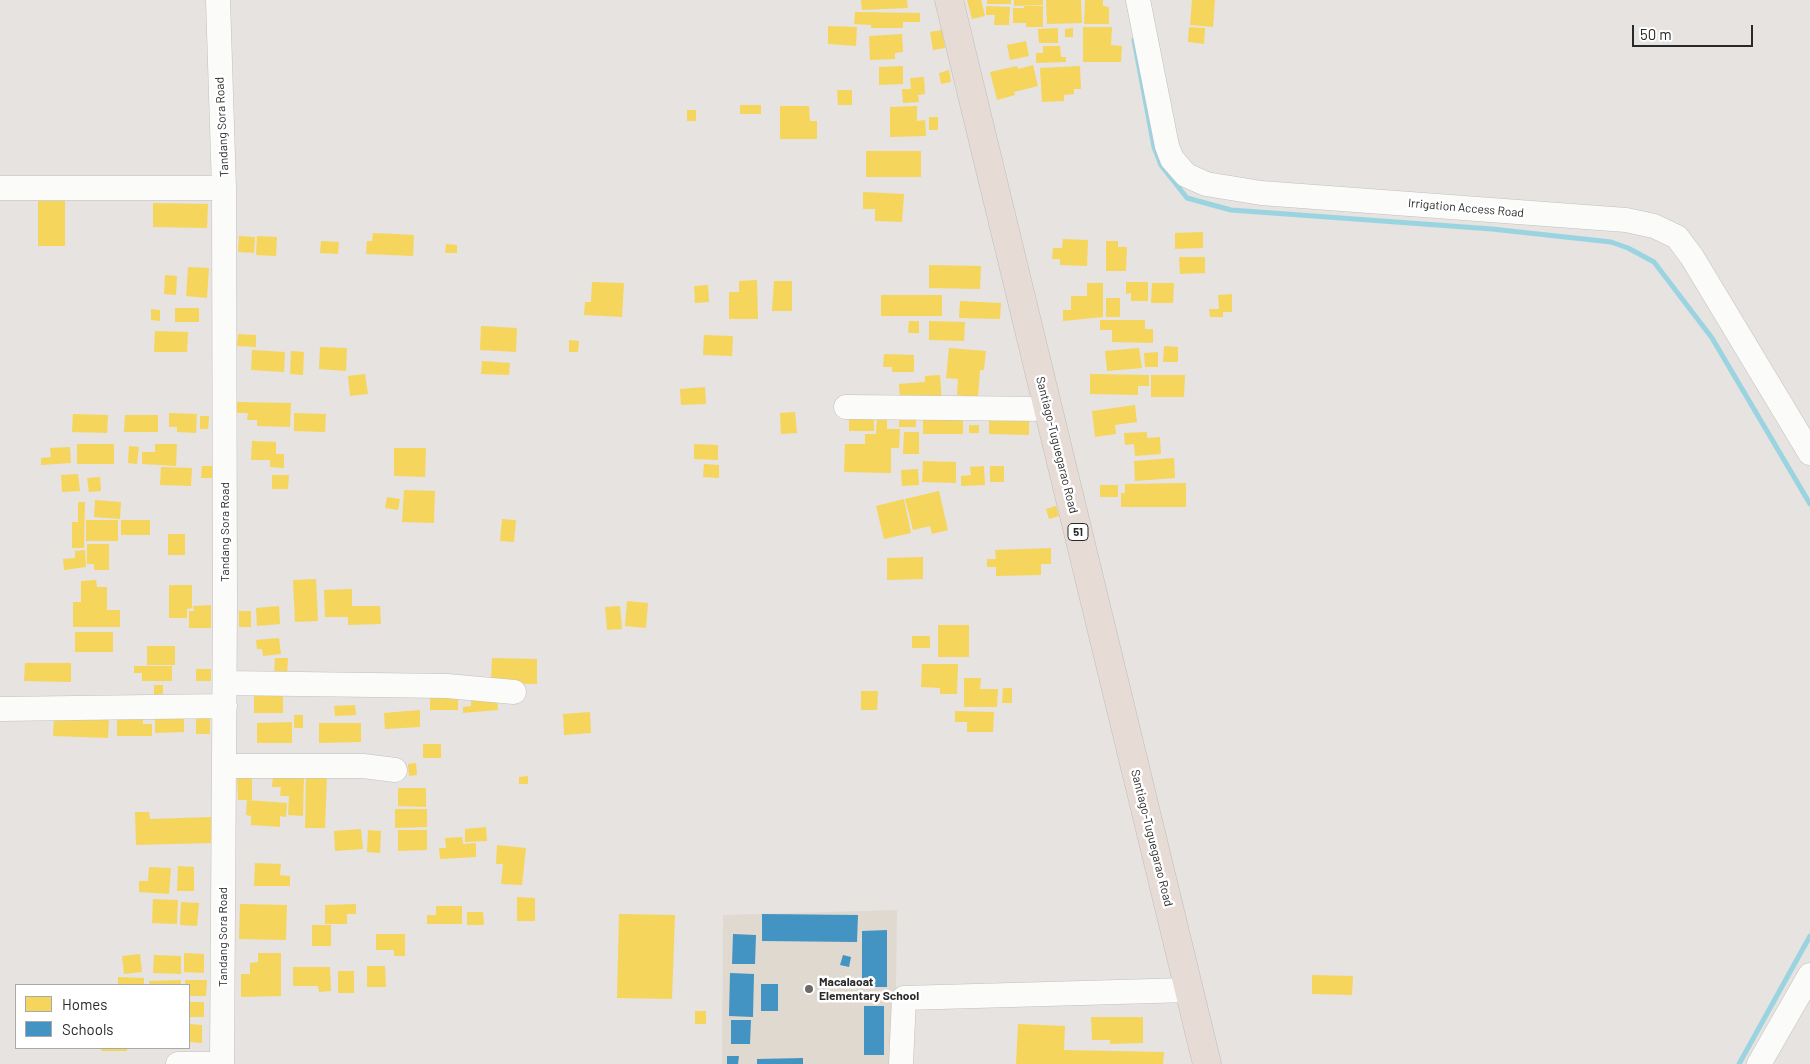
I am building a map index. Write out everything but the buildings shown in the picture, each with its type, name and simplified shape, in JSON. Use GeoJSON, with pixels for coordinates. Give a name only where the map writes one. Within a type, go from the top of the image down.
{"type":"FeatureCollection","features":[{"type":"Feature","properties":{"kind":"highway","name":"Santiago-Tuguegarao Road"},"geometry":{"type":"LineString","coordinates":[[949,0],[1208,1064]]}},
{"type":"Feature","properties":{"kind":"street","name":"Tandang Sora Road"},"geometry":{"type":"LineString","coordinates":[[218,0],[224,188],[225,694],[222,1064]]}},
{"type":"Feature","properties":{"kind":"street","name":"Irrigation Access Road"},"geometry":{"type":"LineString","coordinates":[[1138,0],[1167,146],[1172,159],[1186,175],[1206,184],[1261,193],[1626,220],[1654,226],[1677,237],[1692,257],[1810,453]]}},
{"type":"Feature","properties":{"kind":"street"},"geometry":{"type":"LineString","coordinates":[[0,188],[224,188]]}},
{"type":"Feature","properties":{"kind":"street"},"geometry":{"type":"LineString","coordinates":[[846,407],[1048,409]]}},
{"type":"Feature","properties":{"kind":"street"},"geometry":{"type":"LineString","coordinates":[[0,709],[225,694],[447,686],[514,692]]}},
{"type":"Feature","properties":{"kind":"street"},"geometry":{"type":"LineString","coordinates":[[224,766],[363,766],[394,770]]}},
{"type":"Feature","properties":{"kind":"street"},"geometry":{"type":"LineString","coordinates":[[1759,1064],[1810,975]]}},
{"type":"Feature","properties":{"kind":"street"},"geometry":{"type":"LineString","coordinates":[[901,1064],[904,998],[1189,990]]}},
{"type":"Feature","properties":{"kind":"street"},"geometry":{"type":"LineString","coordinates":[[178,1064],[222,1064]]}},
{"type":"Feature","properties":{"kind":"shaded area","name":"Macalaoat Elementary School"},"geometry":{"type":"Polygon","coordinates":[[[897,910],[895,1064],[722,1064],[723,915],[897,910]]]}},
{"type":"Feature","properties":{"kind":"waterway"},"geometry":{"type":"LineString","coordinates":[[1134,40],[1154,147],[1161,165],[1187,198],[1231,210],[1492,229],[1611,242],[1628,248],[1654,262],[1712,338],[1810,504]]}},
{"type":"Feature","properties":{"kind":"waterway"},"geometry":{"type":"LineString","coordinates":[[1739,1064],[1810,936]]}},
{"type":"Feature","properties":{"kind":"place","name":"Macalaoat Elementary School"},"geometry":{"type":"Point","coordinates":[809,989]}}]}
